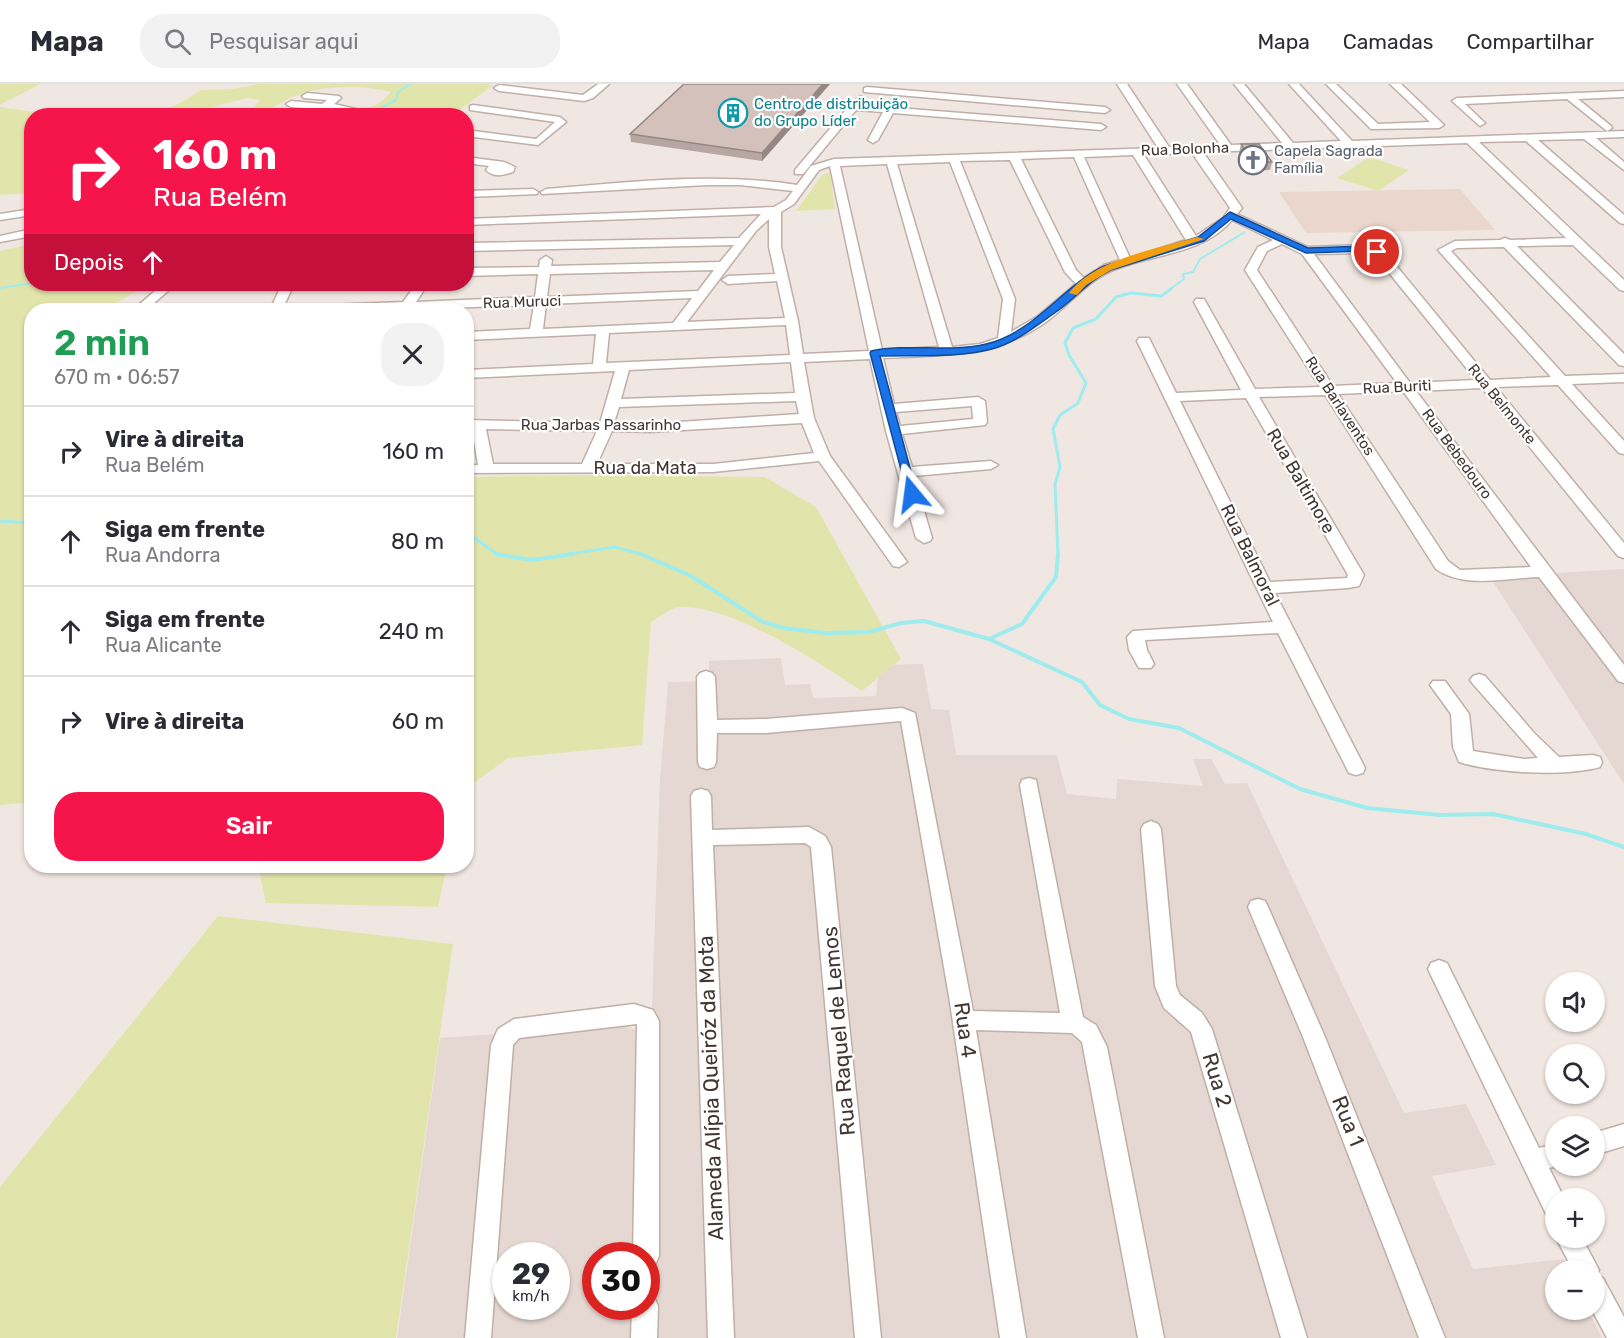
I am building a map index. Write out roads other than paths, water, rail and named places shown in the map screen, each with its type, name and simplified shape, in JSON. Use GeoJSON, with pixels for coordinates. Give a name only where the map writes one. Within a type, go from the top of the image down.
{"type":"FeatureCollection","features":[{"type":"Feature","properties":{"kind":"street"},"geometry":{"type":"LineString","coordinates":[[1122,84],[1165,150]]}},
{"type":"Feature","properties":{"kind":"street"},"geometry":{"type":"LineString","coordinates":[[1182,84],[1228,148]]}},
{"type":"Feature","properties":{"kind":"street"},"geometry":{"type":"LineString","coordinates":[[1239,84],[1289,145]]}},
{"type":"Feature","properties":{"kind":"street"},"geometry":{"type":"LineString","coordinates":[[1294,84],[1348,143]]}},
{"type":"Feature","properties":{"kind":"street"},"geometry":{"type":"LineString","coordinates":[[1331,84],[1375,127],[1439,125],[1395,84]]}},
{"type":"Feature","properties":{"kind":"street"},"geometry":{"type":"LineString","coordinates":[[490,95],[502,86],[579,98],[590,96],[601,87]]}},
{"type":"Feature","properties":{"kind":"street"},"geometry":{"type":"LineString","coordinates":[[785,189],[870,87],[1105,110]]}},
{"type":"Feature","properties":{"kind":"street"},"geometry":{"type":"LineString","coordinates":[[1480,123],[1457,101],[1624,94]]}},
{"type":"Feature","properties":{"kind":"street"},"geometry":{"type":"LineString","coordinates":[[307,96],[336,98],[323,108]]}},
{"type":"Feature","properties":{"kind":"street"},"geometry":{"type":"LineString","coordinates":[[1569,96],[1607,128]]}},
{"type":"Feature","properties":{"kind":"street"},"geometry":{"type":"LineString","coordinates":[[291,104],[340,108]]}},
{"type":"Feature","properties":{"kind":"street"},"geometry":{"type":"LineString","coordinates":[[473,108],[477,105],[561,122],[538,141],[474,134]]}},
{"type":"Feature","properties":{"kind":"street"},"geometry":{"type":"LineString","coordinates":[[853,107],[1101,127]]}},
{"type":"Feature","properties":{"kind":"street"},"geometry":{"type":"LineString","coordinates":[[873,140],[889,111]]}},
{"type":"Feature","properties":{"kind":"street"},"geometry":{"type":"LineString","coordinates":[[1498,131],[1624,128]]}},
{"type":"Feature","properties":{"kind":"street","name":"Rua Bolonha"},"geometry":{"type":"LineString","coordinates":[[801,189],[819,166],[834,162],[1624,134]]}},
{"type":"Feature","properties":{"kind":"street"},"geometry":{"type":"LineString","coordinates":[[1586,135],[1624,167]]}},
{"type":"Feature","properties":{"kind":"street"},"geometry":{"type":"LineString","coordinates":[[1528,137],[1624,221]]}},
{"type":"Feature","properties":{"kind":"street"},"geometry":{"type":"LineString","coordinates":[[1468,139],[1624,287]]}},
{"type":"Feature","properties":{"kind":"street"},"geometry":{"type":"LineString","coordinates":[[474,374],[946,350],[998,343],[1065,302],[1082,283],[1101,271],[1207,235],[1230,215],[1236,208],[1195,149]]}},
{"type":"Feature","properties":{"kind":"street"},"geometry":{"type":"LineString","coordinates":[[1136,151],[1193,241]]}},
{"type":"Feature","properties":{"kind":"street"},"geometry":{"type":"LineString","coordinates":[[1077,153],[1126,261]]}},
{"type":"Feature","properties":{"kind":"street"},"geometry":{"type":"LineString","coordinates":[[1014,156],[1071,272],[1082,283]]}},
{"type":"Feature","properties":{"kind":"street"},"geometry":{"type":"LineString","coordinates":[[953,157],[1009,299],[1010,315],[998,343]]}},
{"type":"Feature","properties":{"kind":"street"},"geometry":{"type":"LineString","coordinates":[[891,160],[946,350]]}},
{"type":"Feature","properties":{"kind":"street"},"geometry":{"type":"LineString","coordinates":[[474,161],[501,165]]}},
{"type":"Feature","properties":{"kind":"street"},"geometry":{"type":"LineString","coordinates":[[834,162],[893,431],[924,538]]}},
{"type":"Feature","properties":{"kind":"street"},"geometry":{"type":"LineString","coordinates":[[546,192],[735,192],[801,189]]}},
{"type":"Feature","properties":{"kind":"street"},"geometry":{"type":"LineString","coordinates":[[677,326],[704,294],[741,241],[764,217],[790,202],[801,189]]}},
{"type":"Feature","properties":{"kind":"street"},"geometry":{"type":"LineString","coordinates":[[474,194],[532,192]]}},
{"type":"Feature","properties":{"kind":"street"},"geometry":{"type":"LineString","coordinates":[[474,221],[729,203],[735,192]]}},
{"type":"Feature","properties":{"kind":"street"},"geometry":{"type":"LineString","coordinates":[[554,215],[775,210]]}},
{"type":"Feature","properties":{"kind":"street"},"geometry":{"type":"LineString","coordinates":[[775,210],[775,247],[792,321],[807,418],[823,456],[899,562]]}},
{"type":"Feature","properties":{"kind":"street"},"geometry":{"type":"LineString","coordinates":[[0,217],[24,213]]}},
{"type":"Feature","properties":{"kind":"street"},"geometry":{"type":"LineString","coordinates":[[536,332],[554,215]]}},
{"type":"Feature","properties":{"kind":"street"},"geometry":{"type":"LineString","coordinates":[[1230,215],[1306,251]]}},
{"type":"Feature","properties":{"kind":"street"},"geometry":{"type":"LineString","coordinates":[[0,239],[24,234]]}},
{"type":"Feature","properties":{"kind":"street","name":"Rua Barlaventos"},"geometry":{"type":"LineString","coordinates":[[1283,239],[1262,249],[1251,270],[1442,565],[1460,575],[1543,572]]}},
{"type":"Feature","properties":{"kind":"street"},"geometry":{"type":"LineString","coordinates":[[474,247],[741,241]]}},
{"type":"Feature","properties":{"kind":"street"},"geometry":{"type":"LineString","coordinates":[[1576,241],[1455,245],[1444,250],[1624,450]]}},
{"type":"Feature","properties":{"kind":"street"},"geometry":{"type":"LineString","coordinates":[[1507,243],[1624,362]]}},
{"type":"Feature","properties":{"kind":"street","name":"Rua Belmonte"},"geometry":{"type":"LineString","coordinates":[[1306,251],[1365,249],[1381,255],[1624,553]]}},
{"type":"Feature","properties":{"kind":"street","name":"Rua Bebedouro"},"geometry":{"type":"LineString","coordinates":[[1306,251],[1543,572],[1624,677]]}},
{"type":"Feature","properties":{"kind":"street"},"geometry":{"type":"LineString","coordinates":[[474,272],[724,266]]}},
{"type":"Feature","properties":{"kind":"street"},"geometry":{"type":"LineString","coordinates":[[728,280],[781,277]]}},
{"type":"Feature","properties":{"kind":"street"},"geometry":{"type":"LineString","coordinates":[[147,303],[162,291]]}},
{"type":"Feature","properties":{"kind":"street","name":"Rua Muruci"},"geometry":{"type":"LineString","coordinates":[[474,304],[704,294]]}},
{"type":"Feature","properties":{"kind":"street","name":"Rua Baltimore"},"geometry":{"type":"LineString","coordinates":[[1200,302],[1251,395],[1356,575],[1353,582],[1348,583],[1265,588]]}},
{"type":"Feature","properties":{"kind":"street"},"geometry":{"type":"LineString","coordinates":[[474,336],[792,321]]}},
{"type":"Feature","properties":{"kind":"street"},"geometry":{"type":"LineString","coordinates":[[599,367],[603,330]]}},
{"type":"Feature","properties":{"kind":"street","name":"Rua Balmoral"},"geometry":{"type":"LineString","coordinates":[[1144,341],[1356,768]]}},
{"type":"Feature","properties":{"kind":"street"},"geometry":{"type":"LineString","coordinates":[[588,468],[615,403],[623,367]]}},
{"type":"Feature","properties":{"kind":"street","name":"Rua Buriti"},"geometry":{"type":"LineString","coordinates":[[1171,397],[1624,378]]}},
{"type":"Feature","properties":{"kind":"street"},"geometry":{"type":"LineString","coordinates":[[615,403],[802,397]]}},
{"type":"Feature","properties":{"kind":"street"},"geometry":{"type":"LineString","coordinates":[[888,409],[978,401],[981,421],[893,431]]}},
{"type":"Feature","properties":{"kind":"street","name":"Rua Jarbas Passarinho"},"geometry":{"type":"LineString","coordinates":[[474,424],[650,428],[807,418]]}},
{"type":"Feature","properties":{"kind":"street"},"geometry":{"type":"LineString","coordinates":[[474,430],[486,469]]}},
{"type":"Feature","properties":{"kind":"street","name":"Rua da Mata"},"geometry":{"type":"LineString","coordinates":[[474,469],[713,468],[823,456]]}},
{"type":"Feature","properties":{"kind":"street"},"geometry":{"type":"LineString","coordinates":[[906,472],[991,465]]}},
{"type":"Feature","properties":{"kind":"street"},"geometry":{"type":"LineString","coordinates":[[1145,664],[1138,650],[1136,637],[1139,635],[1284,627]]}},
{"type":"Feature","properties":{"kind":"street"},"geometry":{"type":"LineString","coordinates":[[706,677],[707,762]]}},
{"type":"Feature","properties":{"kind":"street"},"geometry":{"type":"LineString","coordinates":[[1479,680],[1529,739],[1557,766]]}},
{"type":"Feature","properties":{"kind":"street"},"geometry":{"type":"LineString","coordinates":[[1439,686],[1462,718],[1460,732],[1466,757],[1524,766],[1557,766],[1593,762]]}},
{"type":"Feature","properties":{"kind":"street","name":"Rua 4"},"geometry":{"type":"LineString","coordinates":[[707,727],[766,726],[907,715],[963,1020],[1013,1338]]}},
{"type":"Feature","properties":{"kind":"street"},"geometry":{"type":"LineString","coordinates":[[1029,785],[1069,991],[1073,1023]]}},
{"type":"Feature","properties":{"kind":"street","name":"Alameda Alípia Queiróz da Mota"},"geometry":{"type":"LineString","coordinates":[[701,796],[721,1338]]}},
{"type":"Feature","properties":{"kind":"street","name":"Rua 2"},"geometry":{"type":"LineString","coordinates":[[1151,829],[1163,976],[1174,1004],[1198,1022],[1201,1029],[1294,1338]]}},
{"type":"Feature","properties":{"kind":"street","name":"Rua Raquel de Lemos"},"geometry":{"type":"LineString","coordinates":[[704,838],[810,836],[818,841],[821,847],[868,1338]]}},
{"type":"Feature","properties":{"kind":"street","name":"Rua 1"},"geometry":{"type":"LineString","coordinates":[[1258,907],[1310,1027],[1432,1338]]}},
{"type":"Feature","properties":{"kind":"street"},"geometry":{"type":"LineString","coordinates":[[1439,969],[1545,1158]]}},
{"type":"Feature","properties":{"kind":"street"},"geometry":{"type":"LineString","coordinates":[[478,1338],[502,1045],[506,1036],[514,1029],[640,1014],[648,1021],[646,1242]]}},
{"type":"Feature","properties":{"kind":"street"},"geometry":{"type":"LineString","coordinates":[[963,1020],[1073,1023],[1083,1027],[1091,1034],[1096,1047],[1151,1338]]}},
{"type":"Feature","properties":{"kind":"street"},"geometry":{"type":"LineString","coordinates":[[1605,1141],[1624,1135]]}},
{"type":"Feature","properties":{"kind":"street"},"geometry":{"type":"LineString","coordinates":[[1605,1308],[1621,1338]]}},
{"type":"Feature","properties":{"kind":"street"},"geometry":{"type":"LineString","coordinates":[[644,1338],[645,1320]]}},
{"type":"Feature","properties":{"kind":"waterway"},"geometry":{"type":"LineString","coordinates":[[381,108],[396,100],[398,92],[410,84]]}},
{"type":"Feature","properties":{"kind":"waterway"},"geometry":{"type":"LineString","coordinates":[[1169,290],[1184,279],[1183,274],[1193,272],[1200,259],[1245,232]]}},
{"type":"Feature","properties":{"kind":"waterway"},"geometry":{"type":"LineString","coordinates":[[0,288],[24,284]]}},
{"type":"Feature","properties":{"kind":"waterway"},"geometry":{"type":"LineString","coordinates":[[1058,554],[1055,484],[1060,467],[1053,429],[1060,415],[1078,403],[1086,383],[1069,355],[1065,343],[1073,328],[1096,319],[1116,297],[1131,293],[1161,296],[1171,289]]}},
{"type":"Feature","properties":{"kind":"waterway"},"geometry":{"type":"LineString","coordinates":[[0,521],[24,522]]}},
{"type":"Feature","properties":{"kind":"waterway"},"geometry":{"type":"LineString","coordinates":[[474,538],[497,554],[503,555]]}},
{"type":"Feature","properties":{"kind":"waterway"},"geometry":{"type":"LineString","coordinates":[[563,555],[615,547],[642,554]]}},
{"type":"Feature","properties":{"kind":"waterway"},"geometry":{"type":"LineString","coordinates":[[496,554],[532,560],[573,554]]}},
{"type":"Feature","properties":{"kind":"waterway"},"geometry":{"type":"LineString","coordinates":[[642,554],[691,576],[763,622],[784,628],[825,633],[869,632],[901,623],[924,621],[989,639]]}},
{"type":"Feature","properties":{"kind":"waterway"},"geometry":{"type":"LineString","coordinates":[[989,639],[1022,624],[1056,577],[1058,554]]}},
{"type":"Feature","properties":{"kind":"waterway"},"geometry":{"type":"LineString","coordinates":[[989,639],[1082,682],[1100,705],[1129,719],[1179,728],[1300,789],[1367,808],[1440,815],[1493,814],[1586,834],[1624,847]]}},
{"type":"Feature","properties":{"kind":"place","name":"Centro de distribuição do Grupo Líder"},"geometry":{"type":"Point","coordinates":[733,113]}},
{"type":"Feature","properties":{"kind":"place","name":"Capela Sagrada Família"},"geometry":{"type":"Point","coordinates":[1253,160]}}]}
